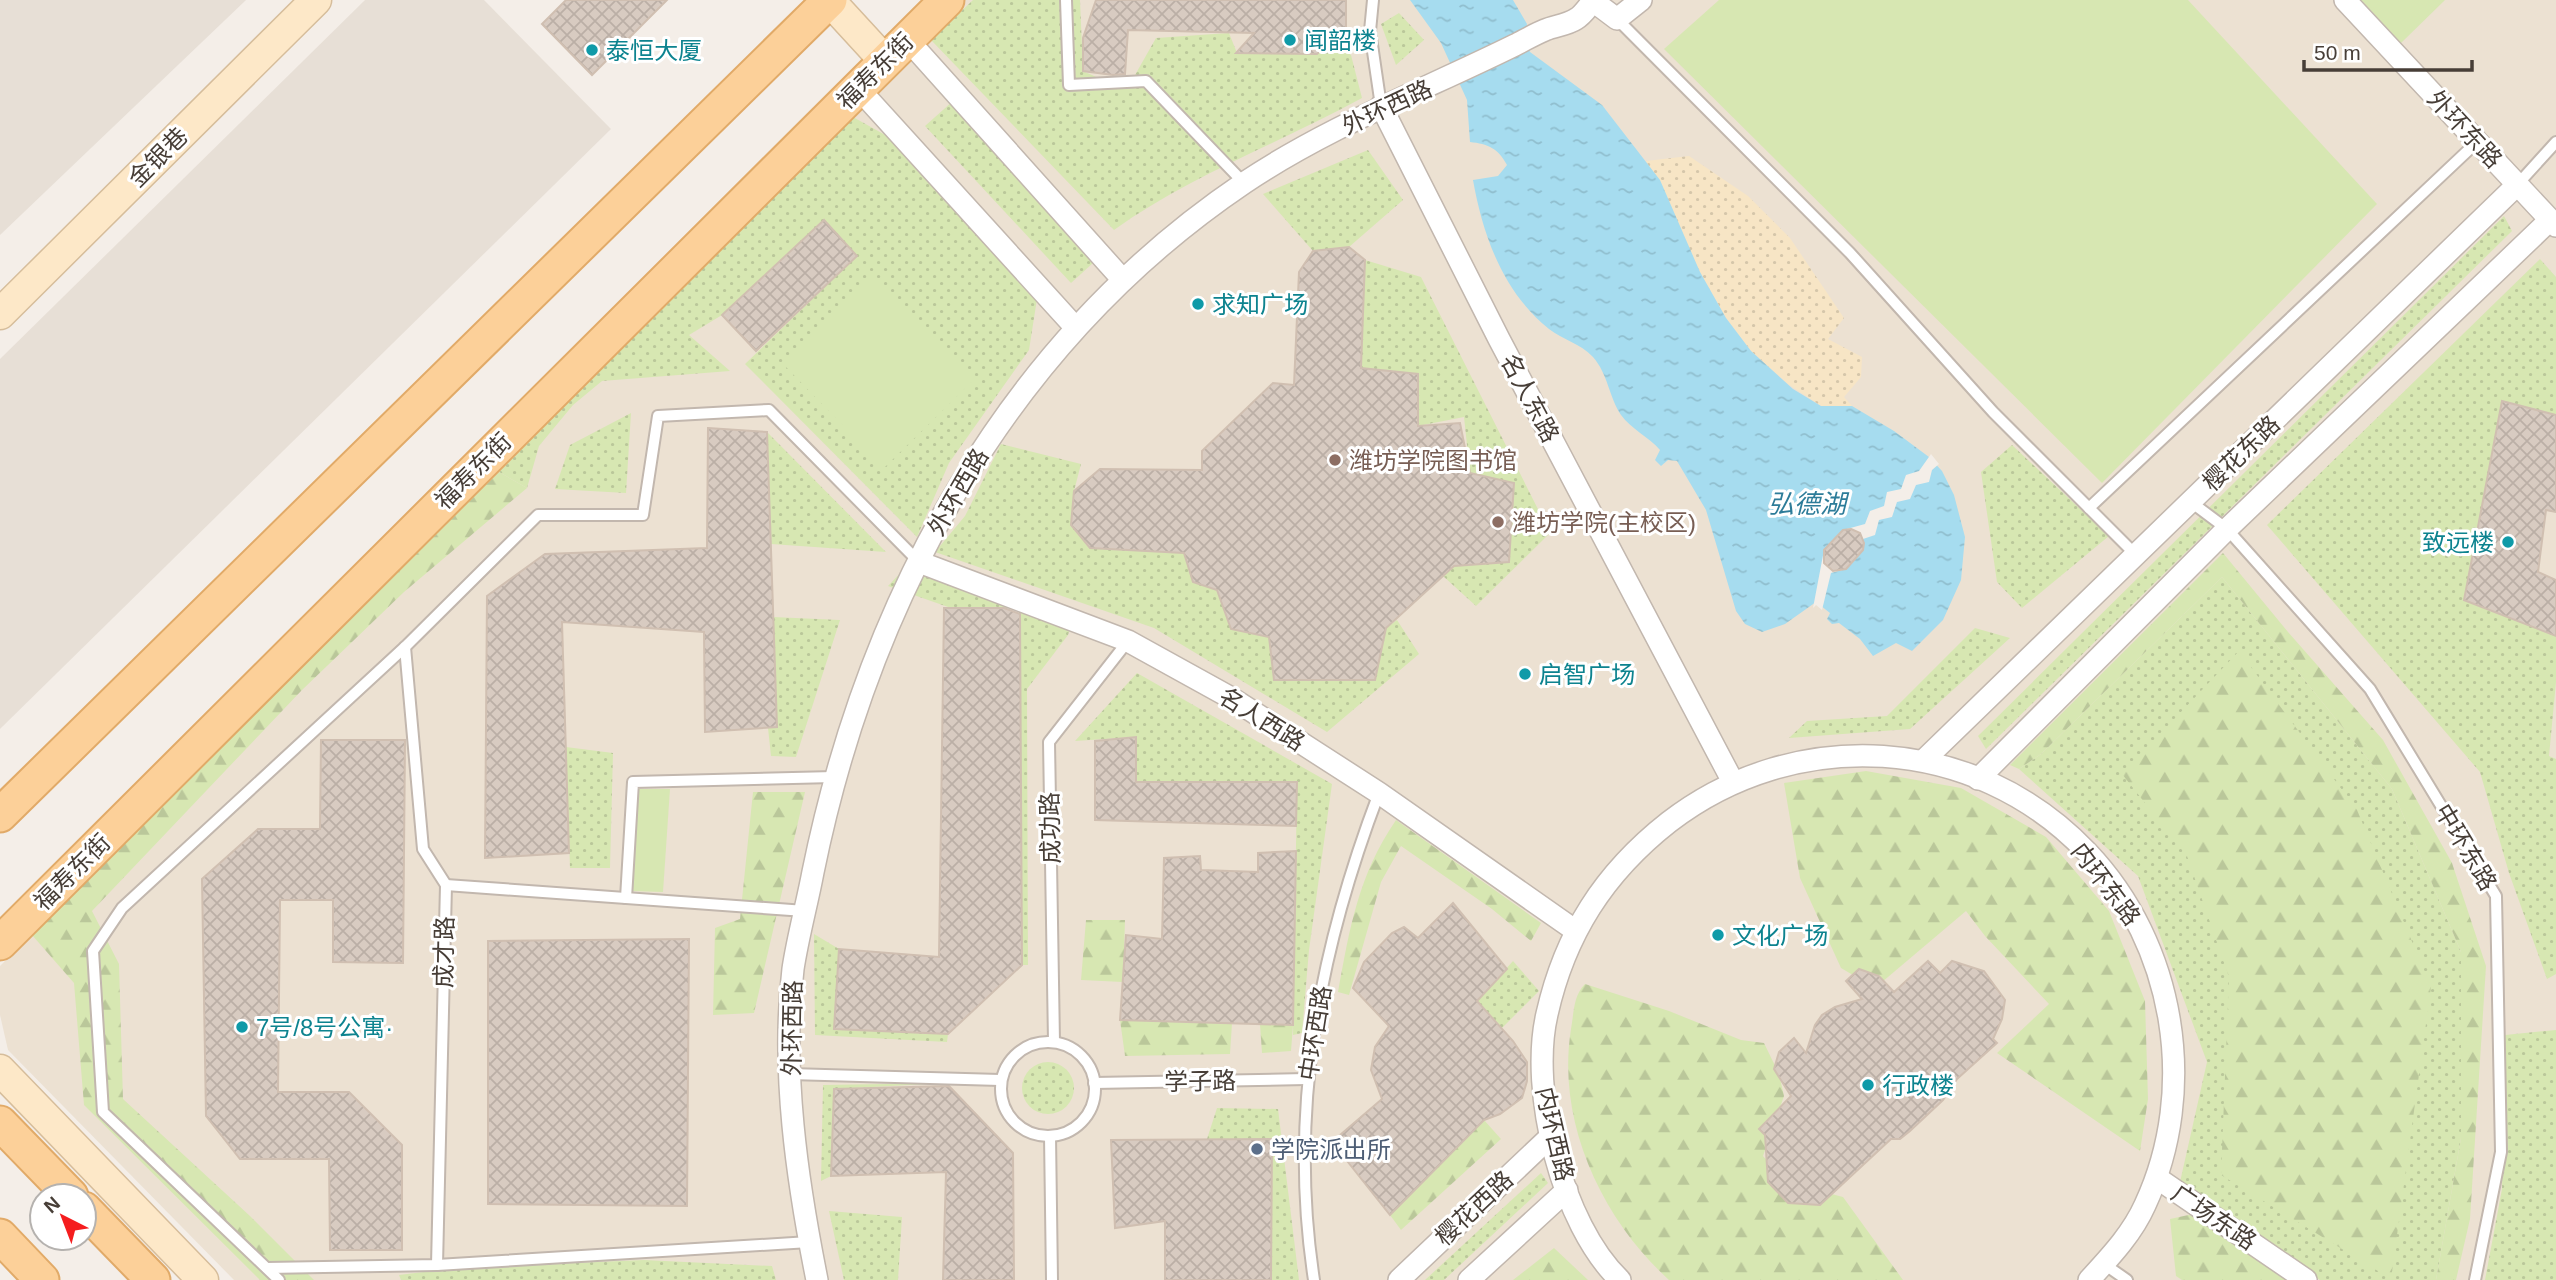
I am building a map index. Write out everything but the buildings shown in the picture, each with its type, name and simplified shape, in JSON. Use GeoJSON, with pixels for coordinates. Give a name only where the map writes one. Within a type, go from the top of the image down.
{"type":"FeatureCollection","features":[{"type":"Feature","properties":{"kind":"main road"},"geometry":{"type":"LineString","coordinates":[[0,816],[830,0]]}},
{"type":"Feature","properties":{"kind":"main road","name":"福寿东街"},"geometry":{"type":"LineString","coordinates":[[0,943],[947,0]]}},
{"type":"Feature","properties":{"kind":"main road"},"geometry":{"type":"LineString","coordinates":[[0,1123],[57,1182]]}},
{"type":"Feature","properties":{"kind":"main road"},"geometry":{"type":"LineString","coordinates":[[98,1223],[153,1280]]}},
{"type":"Feature","properties":{"kind":"main road"},"geometry":{"type":"LineString","coordinates":[[0,1236],[42,1280]]}},
{"type":"Feature","properties":{"kind":"street","name":"金银巷"},"geometry":{"type":"LineString","coordinates":[[0,314],[316,0]]}},
{"type":"Feature","properties":{"kind":"street"},"geometry":{"type":"LineString","coordinates":[[830,0],[896,50],[1123,280]]}},
{"type":"Feature","properties":{"kind":"street"},"geometry":{"type":"LineString","coordinates":[[1592,1],[1618,19],[1641,0]]}},
{"type":"Feature","properties":{"kind":"street","name":"外环东路"},"geometry":{"type":"LineString","coordinates":[[2345,0],[2517,185],[2554,220]]}},
{"type":"Feature","properties":{"kind":"street","name":"外环西路"},"geometry":{"type":"LineString","coordinates":[[817,1280],[809,1242],[789,1074],[793,969],[834,777],[855,709],[919,562],[952,494],[1030,382],[1075,327],[1123,280],[1244,183],[1381,106],[1437,84],[1545,30],[1577,19],[1592,1]]}},
{"type":"Feature","properties":{"kind":"street"},"geometry":{"type":"LineString","coordinates":[[858,88],[1075,327]]}},
{"type":"Feature","properties":{"kind":"street","name":"名人东路"},"geometry":{"type":"LineString","coordinates":[[1381,106],[1499,339],[1733,782]]}},
{"type":"Feature","properties":{"kind":"street","name":"樱花东路"},"geometry":{"type":"LineString","coordinates":[[1924,760],[2517,185]]}},
{"type":"Feature","properties":{"kind":"street","name":"樱花东路"},"geometry":{"type":"LineString","coordinates":[[1978,779],[2227,529],[2554,220]]}},
{"type":"Feature","properties":{"kind":"street","name":"名人西路"},"geometry":{"type":"LineString","coordinates":[[919,562],[1128,641],[1233,699],[1379,793],[1576,931]]}},
{"type":"Feature","properties":{"kind":"street","name":"内环东路"},"geometry":{"type":"LineString","coordinates":[[1650,837],[1699,799],[1733,782],[1788,762],[1832,756],[1924,760],[1978,779],[2024,803],[2087,852],[2121,897],[2148,942],[2164,990],[2173,1040],[2173,1092],[2167,1141],[2157,1178],[2128,1235],[2088,1280]]}},
{"type":"Feature","properties":{"kind":"street","name":"内环西路"},"geometry":{"type":"LineString","coordinates":[[1620,1280],[1587,1237],[1567,1190],[1550,1137],[1541,1085],[1544,1027],[1556,974],[1586,909],[1650,837]]}},
{"type":"Feature","properties":{"kind":"street"},"geometry":{"type":"LineString","coordinates":[[0,1070],[203,1280]]}},
{"type":"Feature","properties":{"kind":"street","name":"樱花西路"},"geometry":{"type":"LineString","coordinates":[[1399,1280],[1550,1137]]}},
{"type":"Feature","properties":{"kind":"street","name":"广场东路"},"geometry":{"type":"LineString","coordinates":[[2157,1178],[2306,1280]]}},
{"type":"Feature","properties":{"kind":"street","name":"樱花西路"},"geometry":{"type":"LineString","coordinates":[[1469,1280],[1567,1190]]}},
{"type":"Feature","properties":{"kind":"lane"},"geometry":{"type":"LineString","coordinates":[[1066,0],[1069,85],[1146,81],[1244,183]]}},
{"type":"Feature","properties":{"kind":"lane","name":"名人东路"},"geometry":{"type":"LineString","coordinates":[[1373,0],[1370,31],[1381,106]]}},
{"type":"Feature","properties":{"kind":"lane"},"geometry":{"type":"LineString","coordinates":[[1618,19],[1850,253],[1993,412],[2136,555]]}},
{"type":"Feature","properties":{"kind":"lane"},"geometry":{"type":"LineString","coordinates":[[2089,508],[2477,142]]}},
{"type":"Feature","properties":{"kind":"lane","name":"樱花东路"},"geometry":{"type":"LineString","coordinates":[[2517,185],[2556,142]]}},
{"type":"Feature","properties":{"kind":"lane"},"geometry":{"type":"LineString","coordinates":[[279,1280],[103,1112],[93,951],[122,908],[405,647],[538,515],[643,516],[658,416],[769,410],[919,562]]}},
{"type":"Feature","properties":{"kind":"lane","name":"中环东路"},"geometry":{"type":"LineString","coordinates":[[2191,502],[2227,529],[2370,689],[2496,896],[2501,1152],[2475,1280]]}},
{"type":"Feature","properties":{"kind":"lane","name":"成功路"},"geometry":{"type":"LineString","coordinates":[[1054,1042],[1049,742],[1128,641]]}},
{"type":"Feature","properties":{"kind":"lane","name":"成才路"},"geometry":{"type":"LineString","coordinates":[[405,647],[422,849],[446,885],[437,1265]]}},
{"type":"Feature","properties":{"kind":"lane"},"geometry":{"type":"LineString","coordinates":[[626,898],[634,782],[834,777]]}},
{"type":"Feature","properties":{"kind":"lane","name":"中环西路"},"geometry":{"type":"LineString","coordinates":[[1314,1280],[1303,1160],[1306,1079],[1322,986],[1339,912],[1379,793]]}},
{"type":"Feature","properties":{"kind":"lane"},"geometry":{"type":"LineString","coordinates":[[446,885],[805,911]]}},
{"type":"Feature","properties":{"kind":"lane"},"geometry":{"type":"LineString","coordinates":[[1054,1042],[1069,1047],[1082,1056],[1090,1068],[1094,1083],[1088,1113],[1072,1129],[1050,1136],[1020,1127],[1010,1116],[1003,1103],[1000,1080],[1012,1059],[1024,1049],[1038,1043],[1054,1042]]}},
{"type":"Feature","properties":{"kind":"lane"},"geometry":{"type":"LineString","coordinates":[[789,1074],[1000,1080]]}},
{"type":"Feature","properties":{"kind":"lane","name":"学子路"},"geometry":{"type":"LineString","coordinates":[[1094,1083],[1306,1079]]}},
{"type":"Feature","properties":{"kind":"lane"},"geometry":{"type":"LineString","coordinates":[[1050,1136],[1052,1280]]}},
{"type":"Feature","properties":{"kind":"lane"},"geometry":{"type":"LineString","coordinates":[[267,1268],[437,1265],[809,1242]]}},
{"type":"Feature","properties":{"kind":"lane"},"geometry":{"type":"LineString","coordinates":[[2104,1264],[2127,1280]]}},
{"type":"Feature","properties":{"kind":"shaded area"},"geometry":{"type":"Polygon","coordinates":[[[0,0],[246,0],[0,235],[0,0]]]}},
{"type":"Feature","properties":{"kind":"shaded area"},"geometry":{"type":"Polygon","coordinates":[[[365,0],[484,0],[611,129],[0,729],[0,359],[365,0]]]}},
{"type":"Feature","properties":{"kind":"shaded area","name":"潍坊学院(主校区)"},"geometry":{"type":"Polygon","coordinates":[[[961,0],[2556,0],[2556,1280],[234,1280],[8,1050],[0,1015],[0,966],[961,0]]]}},
{"type":"Feature","properties":{"kind":"green space"},"geometry":{"type":"Polygon","coordinates":[[[973,0],[1080,0],[1083,71],[1114,85],[1135,75],[1156,38],[1229,33],[1237,53],[1317,54],[1330,42],[1351,55],[1362,98],[1204,176],[1114,230],[931,40],[973,0]]]}},
{"type":"Feature","properties":{"kind":"green space"},"geometry":{"type":"Polygon","coordinates":[[[1719,0],[2188,0],[2377,204],[2102,483],[1664,49],[1719,0]]]}},
{"type":"Feature","properties":{"kind":"green space"},"geometry":{"type":"Polygon","coordinates":[[[2361,0],[2445,0],[2401,43],[2361,0]]]}},
{"type":"Feature","properties":{"kind":"green space"},"geometry":{"type":"Polygon","coordinates":[[[1399,13],[1424,40],[1396,65],[1381,24],[1399,13]]]}},
{"type":"Feature","properties":{"kind":"green space"},"geometry":{"type":"Polygon","coordinates":[[[953,101],[1093,263],[1071,283],[925,126],[953,101]]]}},
{"type":"Feature","properties":{"kind":"green space"},"geometry":{"type":"Polygon","coordinates":[[[853,117],[887,136],[1037,299],[1029,350],[949,463],[917,537],[745,364],[857,256],[824,221],[722,315],[689,335],[730,371],[602,381],[573,405],[539,446],[527,488],[499,472],[853,117]]]}},
{"type":"Feature","properties":{"kind":"green space"},"geometry":{"type":"Polygon","coordinates":[[[1368,150],[1403,200],[1349,247],[1313,251],[1263,194],[1368,150]]]}},
{"type":"Feature","properties":{"kind":"green space"},"geometry":{"type":"Polygon","coordinates":[[[2504,216],[2512,231],[1986,749],[1978,736],[2504,216]]]}},
{"type":"Feature","properties":{"kind":"green space"},"geometry":{"type":"Polygon","coordinates":[[[2540,259],[2556,277],[2556,415],[2502,402],[2464,600],[2556,636],[2556,682],[2549,756],[2556,759],[2556,974],[2547,979],[2509,873],[2480,772],[2267,525],[2540,259]]]}},
{"type":"Feature","properties":{"kind":"green space"},"geometry":{"type":"Polygon","coordinates":[[[1365,260],[1421,277],[1550,533],[1476,606],[1443,576],[1454,566],[1509,562],[1514,483],[1470,473],[1464,417],[1418,426],[1418,374],[1361,368],[1365,260]]]}},
{"type":"Feature","properties":{"kind":"green space"},"geometry":{"type":"Polygon","coordinates":[[[874,275],[976,378],[884,468],[783,364],[874,275]]]}},
{"type":"Feature","properties":{"kind":"green space"},"geometry":{"type":"Polygon","coordinates":[[[631,413],[626,493],[555,489],[570,445],[631,413]]]}},
{"type":"Feature","properties":{"kind":"green space"},"geometry":{"type":"Polygon","coordinates":[[[767,432],[886,552],[771,544],[767,432]]]}},
{"type":"Feature","properties":{"kind":"green space"},"geometry":{"type":"Polygon","coordinates":[[[1001,444],[1081,464],[1074,491],[1071,525],[1090,548],[1184,553],[1193,582],[1217,590],[1231,629],[1269,637],[1274,680],[1375,680],[1386,628],[1397,620],[1419,654],[1327,732],[1154,628],[935,552],[965,516],[1001,444]]]}},
{"type":"Feature","properties":{"kind":"green space"},"geometry":{"type":"Polygon","coordinates":[[[2012,445],[2109,536],[2022,608],[1997,582],[1981,472],[2012,445]]]}},
{"type":"Feature","properties":{"kind":"green space"},"geometry":{"type":"Polygon","coordinates":[[[499,472],[527,488],[404,592],[302,690],[92,911],[119,964],[123,1099],[250,1216],[314,1280],[260,1280],[84,1105],[74,983],[32,935],[499,472]]]}},
{"type":"Feature","properties":{"kind":"green space"},"geometry":{"type":"Polygon","coordinates":[[[2223,553],[2383,740],[2452,863],[2486,966],[2470,1219],[2456,1280],[2436,1280],[2461,1138],[2461,952],[2392,789],[2222,577],[2041,754],[2019,769],[2010,765],[2223,553]]]}},
{"type":"Feature","properties":{"kind":"green space"},"geometry":{"type":"Polygon","coordinates":[[[906,567],[1072,623],[1068,635],[1027,689],[1028,965],[1022,965],[1019,608],[951,608],[888,586],[906,567]]]}},
{"type":"Feature","properties":{"kind":"green space"},"geometry":{"type":"Polygon","coordinates":[[[2222,577],[2392,789],[2461,952],[2461,1138],[2436,1280],[2320,1280],[2180,1182],[2207,1062],[2138,876],[2019,769],[2041,754],[2222,577]]]}},
{"type":"Feature","properties":{"kind":"green space"},"geometry":{"type":"Polygon","coordinates":[[[773,617],[840,620],[796,757],[771,756],[768,728],[777,727],[773,617]]]}},
{"type":"Feature","properties":{"kind":"green space"},"geometry":{"type":"Polygon","coordinates":[[[1975,628],[2010,638],[1910,729],[1789,738],[1807,721],[1887,716],[1975,628]]]}},
{"type":"Feature","properties":{"kind":"green space"},"geometry":{"type":"Polygon","coordinates":[[[2239,651],[2357,810],[2431,987],[2391,1279],[2221,1175],[2229,977],[2187,856],[2122,774],[2239,651]]]}},
{"type":"Feature","properties":{"kind":"green space"},"geometry":{"type":"Polygon","coordinates":[[[1137,673],[1332,784],[1309,950],[1302,1033],[1293,1035],[1297,782],[1136,782],[1135,737],[1075,741],[1137,673]]]}},
{"type":"Feature","properties":{"kind":"green space"},"geometry":{"type":"Polygon","coordinates":[[[566,747],[613,753],[610,868],[570,868],[566,747]]]}},
{"type":"Feature","properties":{"kind":"green space"},"geometry":{"type":"Polygon","coordinates":[[[1866,771],[1961,788],[2046,837],[2109,911],[2145,1001],[2148,1099],[2140,1151],[1997,1053],[2049,1004],[1985,936],[1966,911],[1875,988],[1841,968],[1800,878],[1784,783],[1866,771]]]}},
{"type":"Feature","properties":{"kind":"green space"},"geometry":{"type":"Polygon","coordinates":[[[638,789],[670,789],[663,892],[632,891],[638,789]]]}},
{"type":"Feature","properties":{"kind":"green space"},"geometry":{"type":"Polygon","coordinates":[[[753,792],[805,792],[754,1013],[713,1015],[715,928],[740,919],[753,792]]]}},
{"type":"Feature","properties":{"kind":"green space"},"geometry":{"type":"Polygon","coordinates":[[[1396,820],[1541,923],[1531,941],[1492,909],[1401,846],[1381,882],[1349,995],[1338,992],[1364,882],[1396,820]]]}},
{"type":"Feature","properties":{"kind":"green space"},"geometry":{"type":"Polygon","coordinates":[[[1086,920],[1125,920],[1123,982],[1081,980],[1086,920]]]}},
{"type":"Feature","properties":{"kind":"green space"},"geometry":{"type":"Polygon","coordinates":[[[814,934],[839,949],[948,1034],[947,1042],[815,1035],[814,934]]]}},
{"type":"Feature","properties":{"kind":"green space"},"geometry":{"type":"Polygon","coordinates":[[[1513,961],[1539,991],[1502,1028],[1477,1001],[1513,961]]]}},
{"type":"Feature","properties":{"kind":"green space"},"geometry":{"type":"Polygon","coordinates":[[[1585,984],[1669,1011],[1741,1040],[1764,1043],[1779,1074],[1784,1096],[1763,1156],[1786,1182],[1843,1197],[1903,1280],[1669,1280],[1623,1228],[1589,1166],[1578,1133],[1568,1064],[1575,1005],[1585,984]]]}},
{"type":"Feature","properties":{"kind":"green space"},"geometry":{"type":"Polygon","coordinates":[[[1120,1020],[1232,1023],[1230,1054],[1125,1056],[1120,1020]]]}},
{"type":"Feature","properties":{"kind":"green space"},"geometry":{"type":"Polygon","coordinates":[[[1260,1024],[1293,1025],[1291,1051],[1262,1053],[1260,1024]]]}},
{"type":"Feature","properties":{"kind":"green space"},"geometry":{"type":"Polygon","coordinates":[[[2556,1030],[2556,1280],[2485,1280],[2502,1189],[2505,1035],[2556,1030]]]}},
{"type":"Feature","properties":{"kind":"green space"},"geometry":{"type":"Polygon","coordinates":[[[1048,1062],[1058,1064],[1066,1070],[1072,1078],[1072,1098],[1066,1106],[1058,1112],[1048,1114],[1038,1112],[1030,1106],[1024,1098],[1022,1088],[1024,1078],[1030,1070],[1038,1064],[1048,1062]]]}},
{"type":"Feature","properties":{"kind":"green space"},"geometry":{"type":"Polygon","coordinates":[[[948,1083],[834,1089],[831,1176],[821,1181],[823,1085],[948,1083]]]}},
{"type":"Feature","properties":{"kind":"green space"},"geometry":{"type":"Polygon","coordinates":[[[1217,1108],[1278,1109],[1299,1280],[1271,1280],[1272,1139],[1207,1139],[1217,1108]]]}},
{"type":"Feature","properties":{"kind":"green space"},"geometry":{"type":"Polygon","coordinates":[[[1484,1120],[1501,1139],[1401,1230],[1390,1215],[1484,1120]]]}},
{"type":"Feature","properties":{"kind":"green space"},"geometry":{"type":"Polygon","coordinates":[[[1541,1173],[1548,1183],[1444,1280],[1425,1280],[1541,1173]]]}},
{"type":"Feature","properties":{"kind":"green space"},"geometry":{"type":"Polygon","coordinates":[[[829,1211],[902,1217],[898,1280],[844,1280],[829,1211]]]}},
{"type":"Feature","properties":{"kind":"green space"},"geometry":{"type":"Polygon","coordinates":[[[2193,1214],[2289,1280],[2182,1280],[2176,1276],[2170,1219],[2193,1214]]]}},
{"type":"Feature","properties":{"kind":"green space"},"geometry":{"type":"Polygon","coordinates":[[[1554,1248],[1588,1280],[1513,1280],[1554,1248]]]}},
{"type":"Feature","properties":{"kind":"green space"},"geometry":{"type":"Polygon","coordinates":[[[644,1260],[772,1266],[776,1280],[401,1280],[399,1275],[456,1268],[644,1260]]]}},
{"type":"Feature","properties":{"kind":"sand"},"geometry":{"type":"Polygon","coordinates":[[[1689,156],[1748,196],[1790,238],[1844,318],[1828,339],[1862,357],[1861,377],[1844,397],[1852,406],[1821,406],[1788,384],[1751,351],[1726,318],[1700,272],[1646,161],[1689,156]]]}},
{"type":"Feature","properties":{"kind":"water","name":"弘德湖"},"geometry":{"type":"Polygon","coordinates":[[[1410,0],[1513,0],[1527,24],[1524,37],[1530,52],[1602,105],[1660,180],[1700,272],[1726,318],[1751,351],[1793,389],[1821,406],[1852,406],[1894,431],[1929,457],[1942,471],[1954,495],[1965,537],[1961,580],[1943,620],[1912,651],[1896,643],[1873,656],[1860,639],[1839,623],[1832,624],[1827,619],[1830,613],[1816,602],[1785,624],[1762,632],[1745,624],[1736,611],[1706,510],[1677,461],[1668,460],[1661,466],[1655,460],[1660,450],[1621,415],[1593,357],[1583,348],[1549,329],[1519,298],[1507,280],[1489,242],[1473,180],[1498,176],[1507,165],[1492,148],[1470,142],[1467,100],[1441,43],[1410,0]]]}},
{"type":"Feature","properties":{"kind":"pier"},"geometry":{"type":"Polygon","coordinates":[[[1931,454],[1939,464],[1932,470],[1929,482],[1916,485],[1910,499],[1897,502],[1892,517],[1879,520],[1875,535],[1863,539],[1863,550],[1853,562],[1846,569],[1831,573],[1822,610],[1816,605],[1813,608],[1824,550],[1843,530],[1865,524],[1870,511],[1884,506],[1887,492],[1901,489],[1906,475],[1919,471],[1931,454]]]}},
{"type":"Feature","properties":{"kind":"place","name":"闻韶楼"},"geometry":{"type":"Point","coordinates":[1290,40]}},
{"type":"Feature","properties":{"kind":"place","name":"泰恒大厦"},"geometry":{"type":"Point","coordinates":[592,50]}},
{"type":"Feature","properties":{"kind":"place","name":"求知广场"},"geometry":{"type":"Point","coordinates":[1198,304]}},
{"type":"Feature","properties":{"kind":"place","name":"潍坊学院图书馆"},"geometry":{"type":"Point","coordinates":[1335,460]}},
{"type":"Feature","properties":{"kind":"place","name":"潍坊学院(主校区)"},"geometry":{"type":"Point","coordinates":[1498,522]}},
{"type":"Feature","properties":{"kind":"place","name":"致远楼"},"geometry":{"type":"Point","coordinates":[2508,542]}},
{"type":"Feature","properties":{"kind":"place","name":"启智广场"},"geometry":{"type":"Point","coordinates":[1525,674]}},
{"type":"Feature","properties":{"kind":"place","name":"文化广场"},"geometry":{"type":"Point","coordinates":[1718,935]}},
{"type":"Feature","properties":{"kind":"place","name":"7号/8号公寓·"},"geometry":{"type":"Point","coordinates":[242,1027]}},
{"type":"Feature","properties":{"kind":"place","name":"行政楼"},"geometry":{"type":"Point","coordinates":[1868,1085]}},
{"type":"Feature","properties":{"kind":"place","name":"学院派出所"},"geometry":{"type":"Point","coordinates":[1257,1149]}}]}
